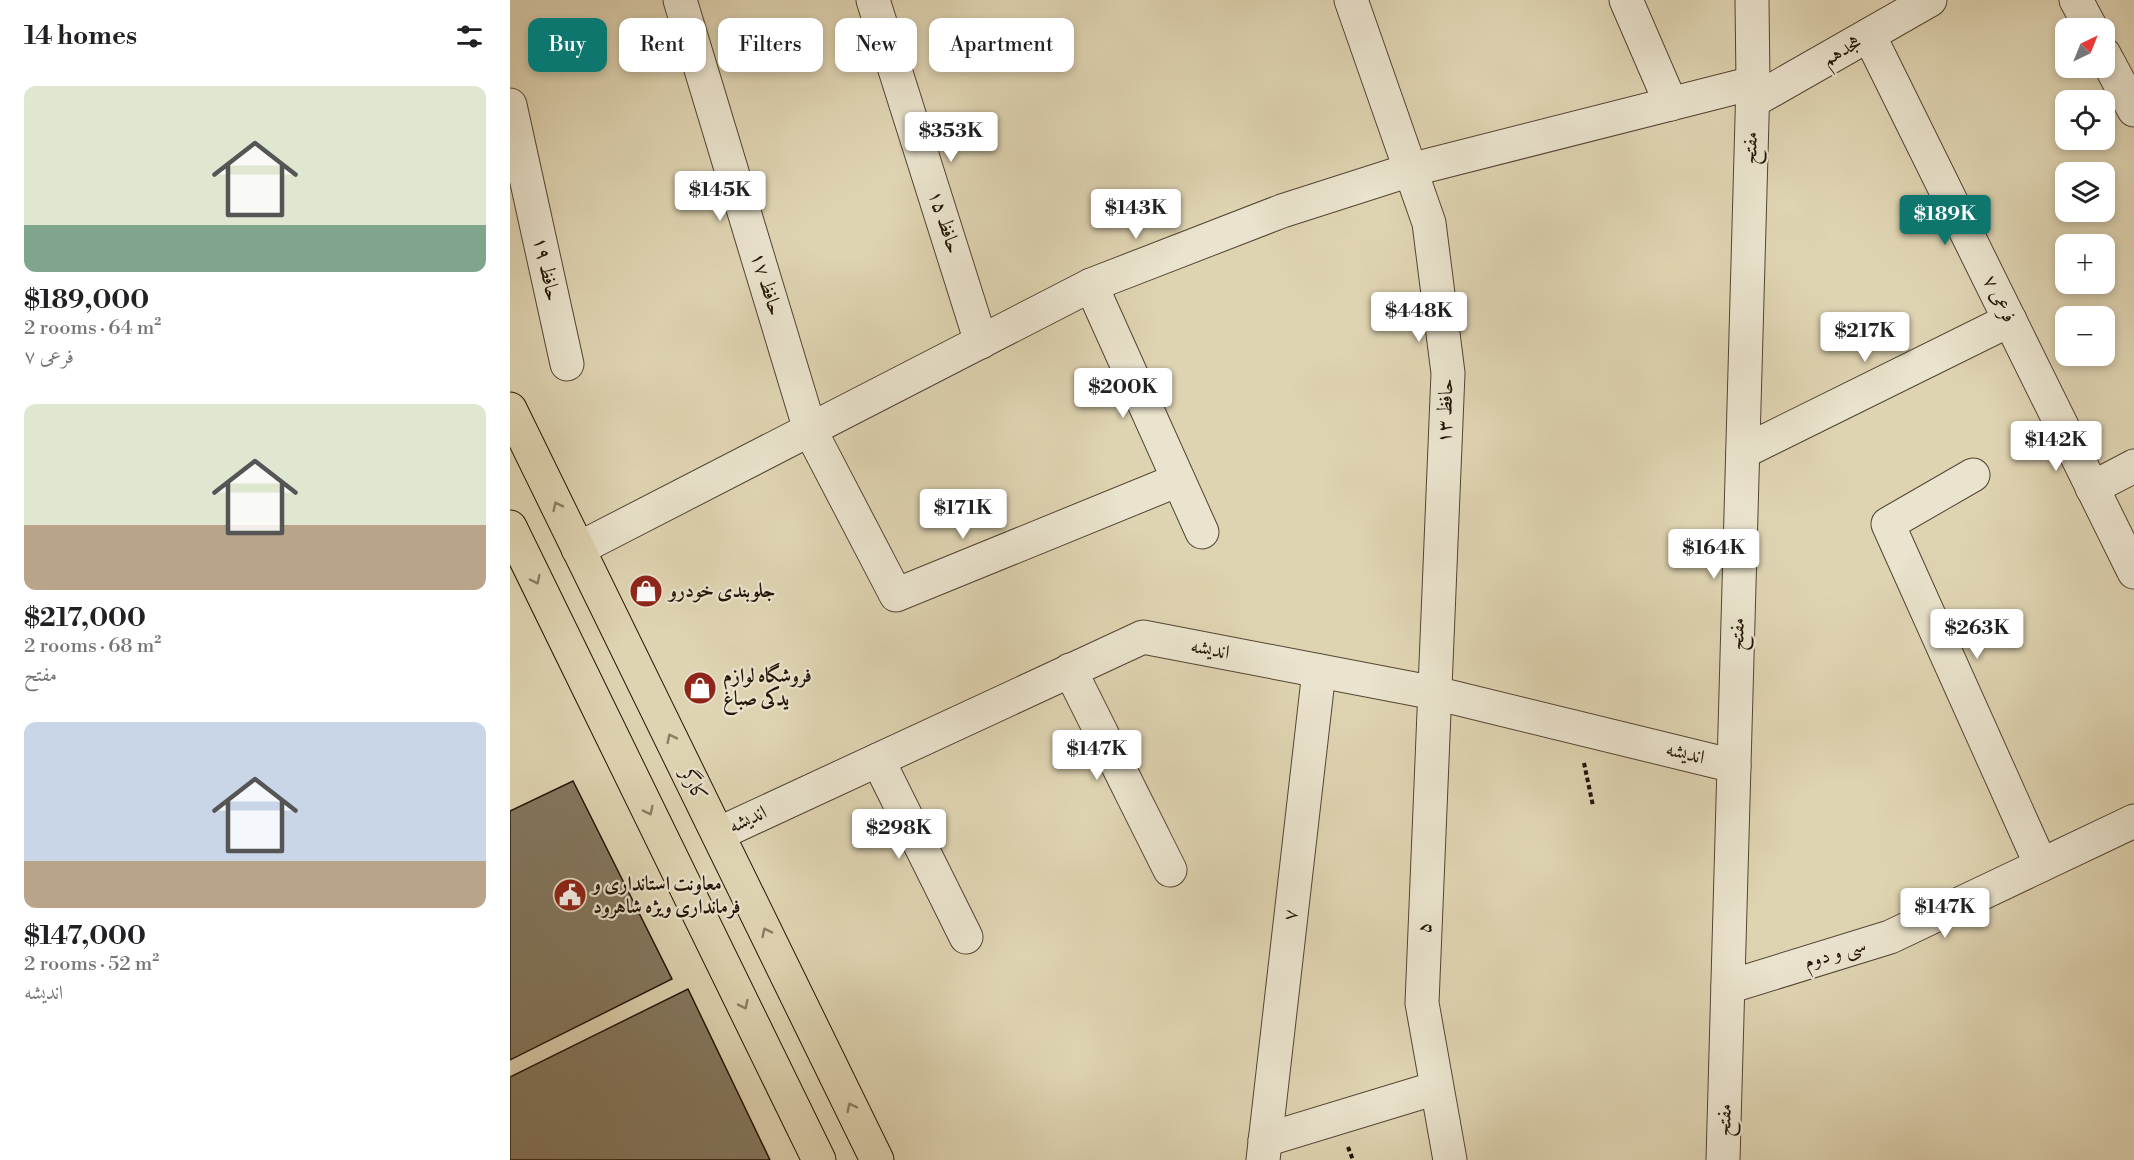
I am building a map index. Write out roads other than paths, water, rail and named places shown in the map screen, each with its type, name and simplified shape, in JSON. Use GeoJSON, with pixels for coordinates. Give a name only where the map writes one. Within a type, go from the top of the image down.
{"type":"FeatureCollection","features":[{"type":"Feature","properties":{"kind":"main road","name":"کارگر"},"geometry":{"type":"LineString","coordinates":[[510,409],[877,1160]]}},
{"type":"Feature","properties":{"kind":"main road"},"geometry":{"type":"LineString","coordinates":[[510,527],[819,1160]]}},
{"type":"Feature","properties":{"kind":"street","name":"حافظ ۱۷"},"geometry":{"type":"LineString","coordinates":[[680,0],[810,430],[896,595],[1178,480]]}},
{"type":"Feature","properties":{"kind":"street","name":"حافظ ۱۵"},"geometry":{"type":"LineString","coordinates":[[873,0],[981,342]]}},
{"type":"Feature","properties":{"kind":"street","name":"حافظ ۱۳"},"geometry":{"type":"LineString","coordinates":[[1351,0],[1429,223],[1448,373],[1435,693]]}},
{"type":"Feature","properties":{"kind":"street"},"geometry":{"type":"LineString","coordinates":[[1626,0],[1671,104]]}},
{"type":"Feature","properties":{"kind":"street","name":"مفتح"},"geometry":{"type":"LineString","coordinates":[[1723,1160],[1753,92],[1752,0]]}},
{"type":"Feature","properties":{"kind":"street","name":"هجدهم"},"geometry":{"type":"LineString","coordinates":[[578,549],[1091,285],[1282,211],[1410,170],[1671,104],[1753,92],[1869,35],[1930,0]]}},
{"type":"Feature","properties":{"kind":"street"},"geometry":{"type":"LineString","coordinates":[[2076,0],[2086,18]]}},
{"type":"Feature","properties":{"kind":"street","name":"فرعی ۷"},"geometry":{"type":"LineString","coordinates":[[1869,35],[2134,572]]}},
{"type":"Feature","properties":{"kind":"street"},"geometry":{"type":"LineString","coordinates":[[2115,75],[2134,110]]}},
{"type":"Feature","properties":{"kind":"street","name":"حافظ ۱۹"},"geometry":{"type":"LineString","coordinates":[[510,105],[567,364]]}},
{"type":"Feature","properties":{"kind":"street"},"geometry":{"type":"LineString","coordinates":[[1091,285],[1202,532]]}},
{"type":"Feature","properties":{"kind":"street"},"geometry":{"type":"LineString","coordinates":[[1743,452],[2010,320]]}},
{"type":"Feature","properties":{"kind":"street"},"geometry":{"type":"LineString","coordinates":[[2092,488],[2134,466]]}},
{"type":"Feature","properties":{"kind":"street"},"geometry":{"type":"LineString","coordinates":[[1972,475],[1888,524],[2041,865]]}},
{"type":"Feature","properties":{"kind":"street","name":"اندیشه"},"geometry":{"type":"LineString","coordinates":[[718,834],[1143,637],[1435,693],[1734,766]]}},
{"type":"Feature","properties":{"kind":"street"},"geometry":{"type":"LineString","coordinates":[[1070,670],[1170,870]]}},
{"type":"Feature","properties":{"kind":"street","name":"۷"},"geometry":{"type":"LineString","coordinates":[[1264,1150],[1319,671]]}},
{"type":"Feature","properties":{"kind":"street","name":"۵"},"geometry":{"type":"LineString","coordinates":[[1435,693],[1422,1003],[1450,1160]]}},
{"type":"Feature","properties":{"kind":"street"},"geometry":{"type":"LineString","coordinates":[[879,760],[966,937]]}},
{"type":"Feature","properties":{"kind":"street","name":"سی و دوم"},"geometry":{"type":"LineString","coordinates":[[1728,987],[1890,936],[2134,821]]}},
{"type":"Feature","properties":{"kind":"street"},"geometry":{"type":"LineString","coordinates":[[1264,1150],[1436,1088]]}},
{"type":"Feature","properties":{"kind":"place","name":"جلوبندی خودرو"},"geometry":{"type":"Point","coordinates":[646,591]}},
{"type":"Feature","properties":{"kind":"place","name":"فروشگاه لوازم یدکی صباغ"},"geometry":{"type":"Point","coordinates":[700,688]}},
{"type":"Feature","properties":{"kind":"place","name":"معاونت استانداری و فرمانداری ویژه شاهرود"},"geometry":{"type":"Point","coordinates":[570,895]}}]}
